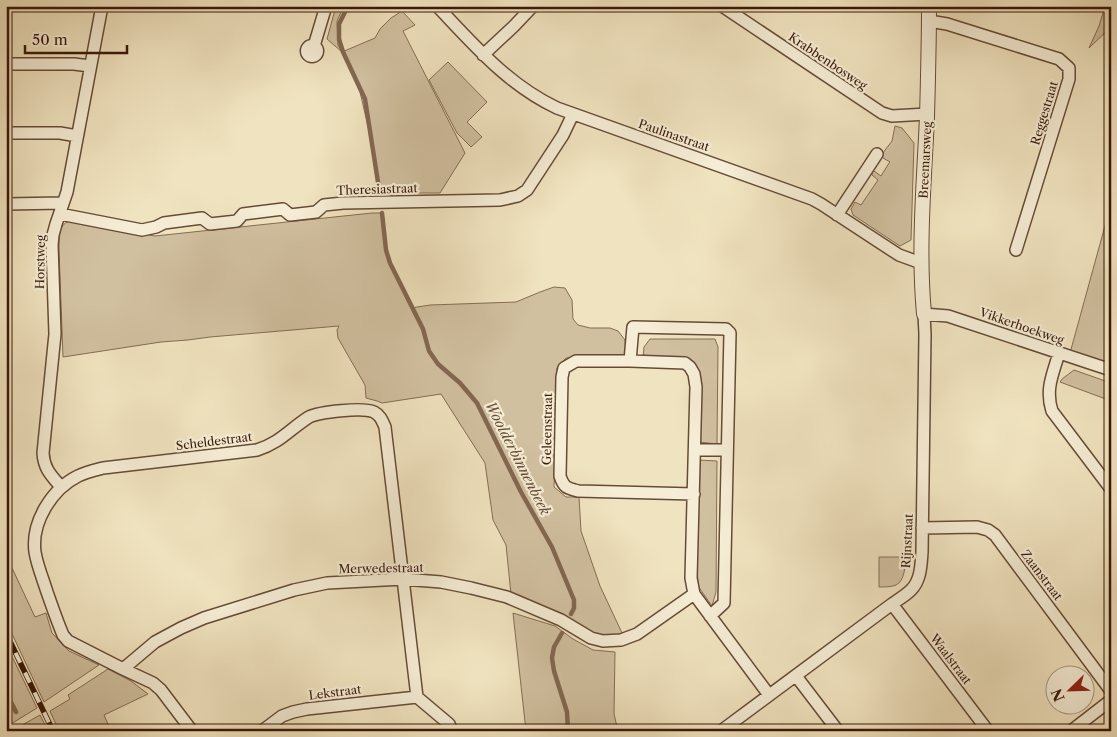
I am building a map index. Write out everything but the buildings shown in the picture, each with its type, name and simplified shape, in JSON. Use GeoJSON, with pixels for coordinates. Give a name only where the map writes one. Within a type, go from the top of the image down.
{"type":"FeatureCollection","features":[{"type":"Feature","properties":{"kind":"street","name":"Horstweg"},"geometry":{"type":"LineString","coordinates":[[61,487],[48,472],[43,453],[55,334],[52,245],[53,235],[67,192],[102,6]]}},
{"type":"Feature","properties":{"kind":"street"},"geometry":{"type":"LineString","coordinates":[[314,46],[326,6]]}},
{"type":"Feature","properties":{"kind":"street","name":"Paulinastraat"},"geometry":{"type":"LineString","coordinates":[[437,6],[483,55],[504,74],[538,99],[573,114],[812,199],[899,255],[921,263]]}},
{"type":"Feature","properties":{"kind":"street"},"geometry":{"type":"LineString","coordinates":[[483,55],[533,6]]}},
{"type":"Feature","properties":{"kind":"street","name":"Krabbenbosweg"},"geometry":{"type":"LineString","coordinates":[[722,6],[882,113],[894,116],[927,114]]}},
{"type":"Feature","properties":{"kind":"street","name":"Breemarsweg"},"geometry":{"type":"LineString","coordinates":[[924,314],[921,235],[927,114],[929,6]]}},
{"type":"Feature","properties":{"kind":"street","name":"Reggestraat"},"geometry":{"type":"LineString","coordinates":[[929,21],[947,24],[1059,59],[1069,68],[1069,79],[1016,250]]}},
{"type":"Feature","properties":{"kind":"street"},"geometry":{"type":"LineString","coordinates":[[6,64],[74,64],[90,66]]}},
{"type":"Feature","properties":{"kind":"street","name":"Theresiastraat"},"geometry":{"type":"LineString","coordinates":[[6,204],[62,208],[142,230],[164,223],[202,218],[210,224],[237,221],[243,214],[283,209],[290,215],[316,212],[324,205],[343,202],[500,200],[518,196],[526,190],[563,135],[573,114]]}},
{"type":"Feature","properties":{"kind":"street"},"geometry":{"type":"LineString","coordinates":[[6,134],[60,133],[77,136]]}},
{"type":"Feature","properties":{"kind":"street"},"geometry":{"type":"LineString","coordinates":[[837,214],[877,154]]}},
{"type":"Feature","properties":{"kind":"street","name":"Vikkerhoekweg"},"geometry":{"type":"LineString","coordinates":[[924,314],[948,316],[1111,370]]}},
{"type":"Feature","properties":{"kind":"street","name":"Rijnstraat"},"geometry":{"type":"LineString","coordinates":[[721,731],[912,589],[920,574],[926,334],[924,314]]}},
{"type":"Feature","properties":{"kind":"street"},"geometry":{"type":"LineString","coordinates":[[630,361],[633,327],[726,329],[730,333],[724,603],[710,616]]}},
{"type":"Feature","properties":{"kind":"street"},"geometry":{"type":"LineString","coordinates":[[1060,354],[1049,390],[1052,411],[1111,489]]}},
{"type":"Feature","properties":{"kind":"street","name":"Geleenstraat"},"geometry":{"type":"LineString","coordinates":[[694,494],[578,491],[568,489],[563,484],[560,476],[562,377],[564,368],[576,361],[685,363],[690,367],[694,374],[696,387],[695,450],[694,494],[692,578],[694,594]]}},
{"type":"Feature","properties":{"kind":"street","name":"Scheldestraat"},"geometry":{"type":"LineString","coordinates":[[123,670],[68,641],[59,626],[44,583],[35,550],[36,533],[41,517],[49,502],[61,487],[77,476],[103,468],[258,450],[274,443],[310,417],[365,409],[374,412],[382,418],[385,427],[417,697]]}},
{"type":"Feature","properties":{"kind":"street"},"geometry":{"type":"LineString","coordinates":[[695,450],[727,450]]}},
{"type":"Feature","properties":{"kind":"street","name":"Zaanstraat"},"geometry":{"type":"LineString","coordinates":[[922,528],[977,527],[988,530],[995,535],[1111,691]]}},
{"type":"Feature","properties":{"kind":"street","name":"Merwedestraat"},"geometry":{"type":"LineString","coordinates":[[123,670],[155,642],[204,618],[294,590],[327,582],[403,579],[441,582],[471,588],[507,597],[561,620],[591,638],[603,641],[620,640],[637,634],[694,594]]}},
{"type":"Feature","properties":{"kind":"street"},"geometry":{"type":"LineString","coordinates":[[694,594],[769,695]]}},
{"type":"Feature","properties":{"kind":"street","name":"Waalstraat"},"geometry":{"type":"LineString","coordinates":[[892,604],[988,731]]}},
{"type":"Feature","properties":{"kind":"street"},"geometry":{"type":"LineString","coordinates":[[123,670],[153,683],[161,690],[192,731]]}},
{"type":"Feature","properties":{"kind":"street"},"geometry":{"type":"LineString","coordinates":[[796,676],[838,731]]}},
{"type":"Feature","properties":{"kind":"street"},"geometry":{"type":"LineString","coordinates":[[417,697],[449,724],[452,731]]}},
{"type":"Feature","properties":{"kind":"street","name":"Lekstraat"},"geometry":{"type":"LineString","coordinates":[[262,731],[282,716],[293,712],[417,697]]}},
{"type":"Feature","properties":{"kind":"street"},"geometry":{"type":"LineString","coordinates":[[1071,731],[1111,700]]}},
{"type":"Feature","properties":{"kind":"shaded area"},"geometry":{"type":"Polygon","coordinates":[[[336,6],[344,6],[337,21],[338,45],[342,52],[327,39],[336,6]]]}},
{"type":"Feature","properties":{"kind":"shaded area"},"geometry":{"type":"Polygon","coordinates":[[[1105,6],[1111,6],[1111,27],[1089,48],[1099,26],[1105,6]]]}},
{"type":"Feature","properties":{"kind":"shaded area"},"geometry":{"type":"Polygon","coordinates":[[[402,11],[415,25],[403,31],[465,153],[440,193],[380,193],[360,92],[342,52],[375,38],[380,29],[391,18],[402,11]]]}},
{"type":"Feature","properties":{"kind":"shaded area"},"geometry":{"type":"Polygon","coordinates":[[[448,62],[487,102],[467,122],[482,137],[471,147],[457,133],[429,80],[448,62]]]}},
{"type":"Feature","properties":{"kind":"shaded area"},"geometry":{"type":"Polygon","coordinates":[[[895,126],[902,128],[914,143],[911,240],[900,246],[853,215],[851,209],[855,202],[861,205],[878,180],[872,175],[872,172],[874,171],[881,176],[890,162],[883,158],[882,154],[892,141],[895,126]]]}},
{"type":"Feature","properties":{"kind":"shaded area"},"geometry":{"type":"Polygon","coordinates":[[[1111,204],[1111,366],[1070,353],[1111,204]]]}},
{"type":"Feature","properties":{"kind":"shaded area"},"geometry":{"type":"Polygon","coordinates":[[[381,213],[386,253],[411,308],[430,305],[516,302],[554,287],[565,288],[572,300],[573,319],[578,325],[590,328],[610,328],[618,331],[625,340],[626,358],[566,358],[557,368],[554,487],[566,497],[579,497],[581,531],[600,586],[622,633],[613,636],[592,634],[561,613],[511,594],[506,545],[493,520],[485,463],[441,394],[382,403],[366,398],[365,385],[338,338],[337,330],[339,326],[161,342],[63,357],[59,240],[61,228],[67,222],[71,221],[155,236],[381,213]]]}},
{"type":"Feature","properties":{"kind":"shaded area"},"geometry":{"type":"Polygon","coordinates":[[[650,339],[715,339],[718,347],[717,444],[699,442],[696,367],[643,358],[644,347],[650,339]]]}},
{"type":"Feature","properties":{"kind":"shaded area"},"geometry":{"type":"Polygon","coordinates":[[[1074,370],[1111,383],[1111,401],[1060,382],[1074,370]]]}},
{"type":"Feature","properties":{"kind":"shaded area"},"geometry":{"type":"Polygon","coordinates":[[[699,460],[717,461],[716,592],[712,606],[698,586],[699,460]]]}},
{"type":"Feature","properties":{"kind":"shaded area"},"geometry":{"type":"Polygon","coordinates":[[[6,555],[35,617],[46,613],[52,633],[69,651],[99,665],[44,702],[6,621],[6,555]]]}},
{"type":"Feature","properties":{"kind":"shaded area"},"geometry":{"type":"Polygon","coordinates":[[[879,557],[906,557],[904,572],[899,583],[892,586],[879,587],[879,557]]]}},
{"type":"Feature","properties":{"kind":"shaded area"},"geometry":{"type":"Polygon","coordinates":[[[513,613],[555,626],[593,650],[615,652],[614,714],[618,731],[526,731],[513,613]]]}},
{"type":"Feature","properties":{"kind":"shaded area"},"geometry":{"type":"Polygon","coordinates":[[[6,644],[37,708],[6,727],[6,644]]]}},
{"type":"Feature","properties":{"kind":"shaded area"},"geometry":{"type":"Polygon","coordinates":[[[108,669],[131,681],[148,694],[104,715],[111,731],[59,731],[50,711],[70,699],[68,695],[108,669]]]}},
{"type":"Feature","properties":{"kind":"shaded area"},"geometry":{"type":"Polygon","coordinates":[[[40,715],[48,731],[18,731],[24,724],[40,715]]]}},
{"type":"Feature","properties":{"kind":"waterway","name":"Woolderbinnenbeek"},"geometry":{"type":"LineString","coordinates":[[348,6],[339,24],[339,39],[365,99],[380,195]]}},
{"type":"Feature","properties":{"kind":"waterway","name":"Woolderbinnenbeek"},"geometry":{"type":"LineString","coordinates":[[382,213],[386,250],[390,263],[423,329],[429,351],[438,364],[460,383],[477,403],[521,492],[552,547],[574,600],[574,608],[571,614]]}},
{"type":"Feature","properties":{"kind":"waterway","name":"Woolderbinnenbeek"},"geometry":{"type":"LineString","coordinates":[[562,633],[554,647],[552,658],[554,671],[567,712],[568,731]]}},
{"type":"Feature","properties":{"kind":"waterway"},"geometry":{"type":"LineString","coordinates":[[6,692],[16,712]]}},
{"type":"Feature","properties":{"kind":"railway"},"geometry":{"type":"LineString","coordinates":[[6,633],[53,731]]}}]}
